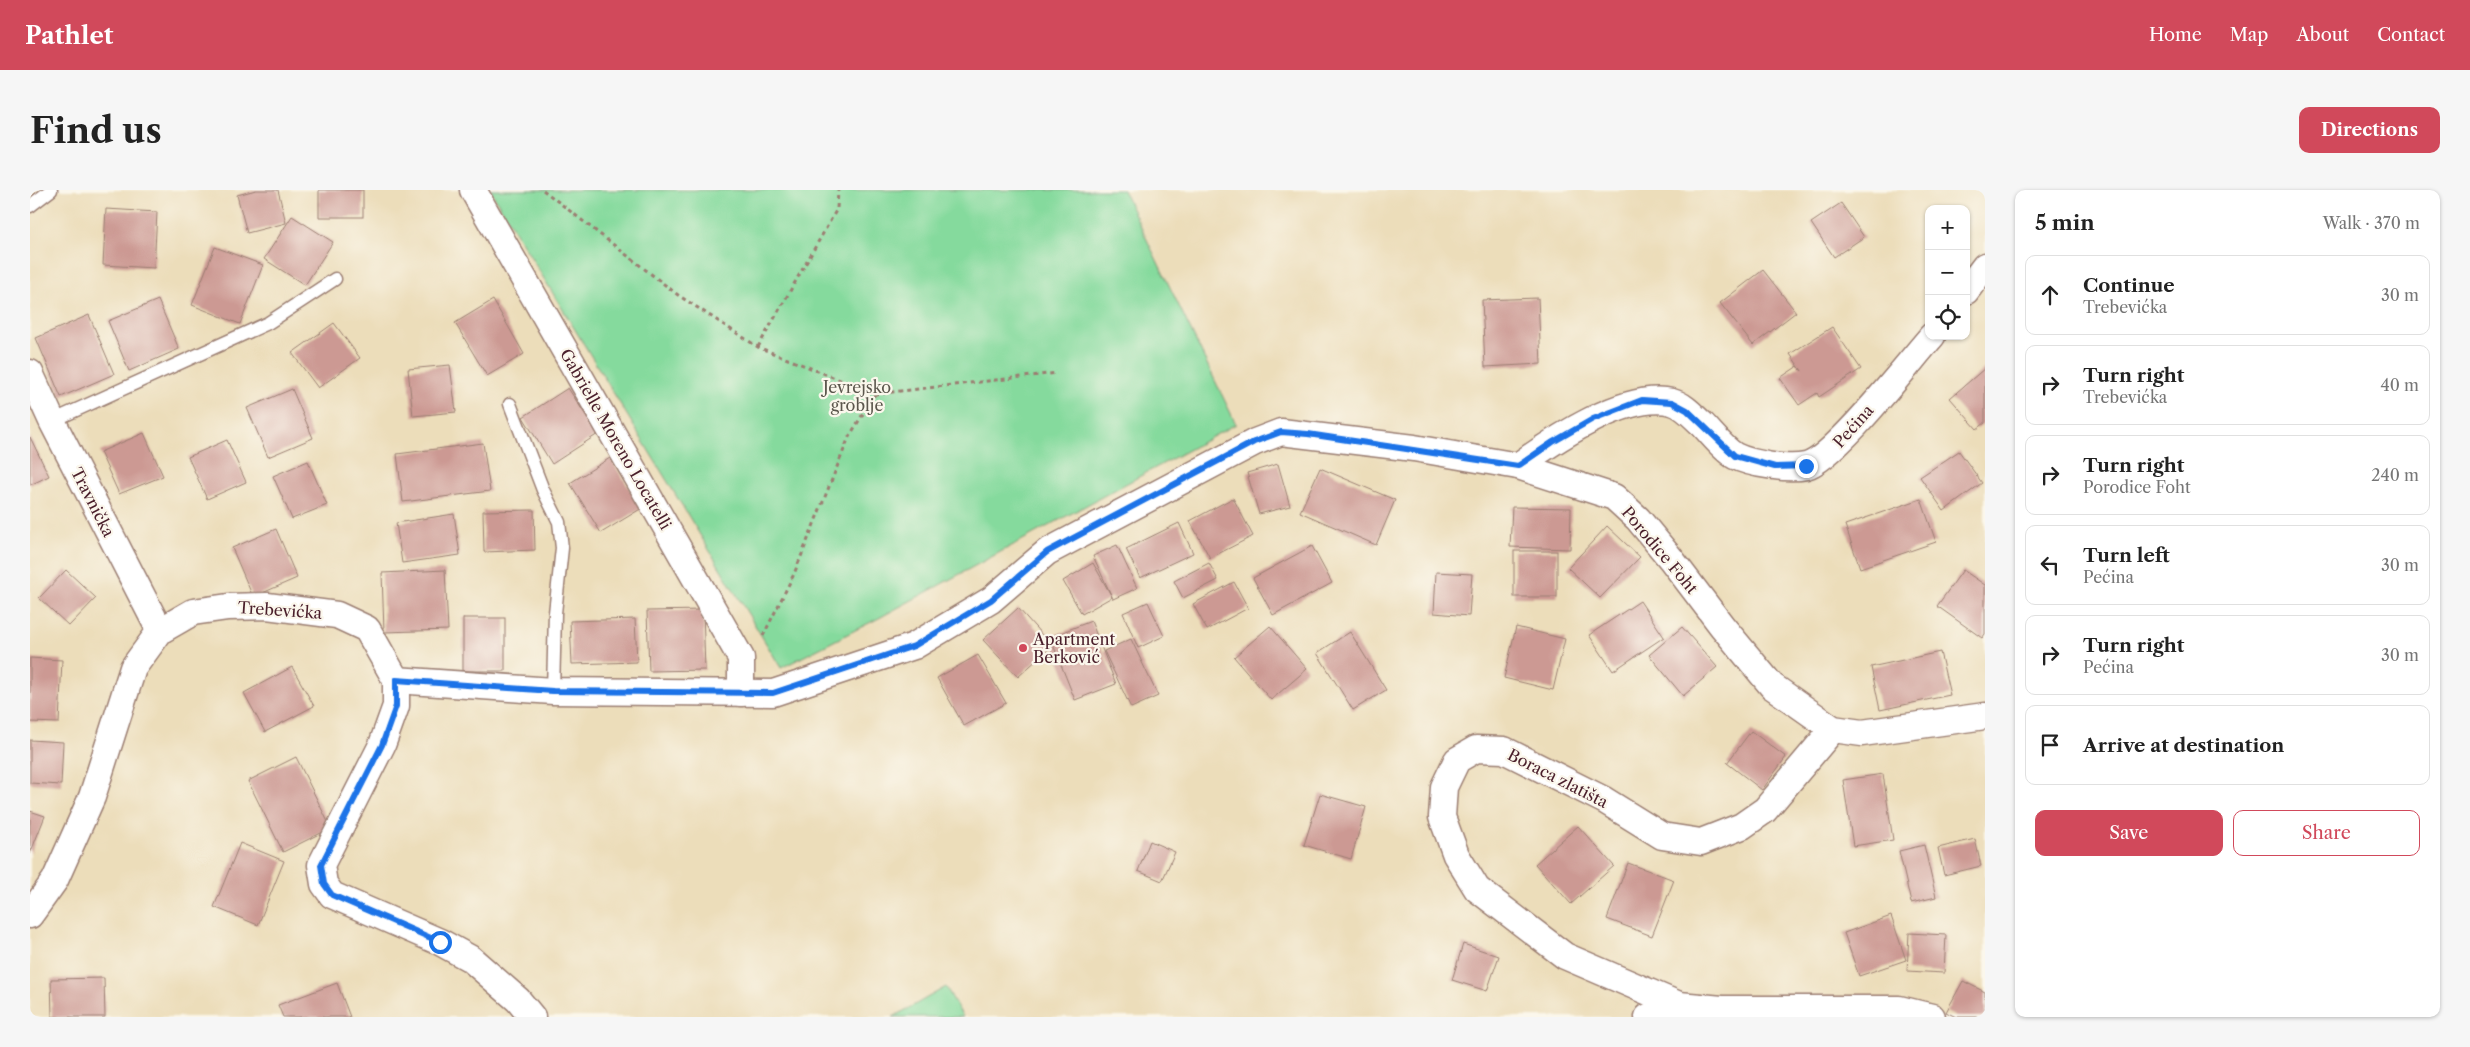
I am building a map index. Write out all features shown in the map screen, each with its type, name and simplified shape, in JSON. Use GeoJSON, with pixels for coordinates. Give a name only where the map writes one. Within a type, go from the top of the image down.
{"type":"FeatureCollection","features":[{"type":"Feature","properties":{"kind":"street","name":"Gabrielle Moreno Locatelli"},"geometry":{"type":"LineString","coordinates":[[473,190],[741,658],[741,682]]}},
{"type":"Feature","properties":{"kind":"street"},"geometry":{"type":"LineString","coordinates":[[1970,286],[1985,266]]}},
{"type":"Feature","properties":{"kind":"street","name":"Pećina"},"geometry":{"type":"LineString","coordinates":[[1518,466],[1553,442],[1593,419],[1642,400],[1672,402],[1687,410],[1735,456],[1775,467],[1806,466],[1833,450],[1929,340]]}},
{"type":"Feature","properties":{"kind":"street","name":"Travnička"},"geometry":{"type":"LineString","coordinates":[[30,373],[52,421],[160,631]]}},
{"type":"Feature","properties":{"kind":"street","name":"Porodice Foht"},"geometry":{"type":"LineString","coordinates":[[396,680],[553,691],[741,682],[773,693],[914,646],[991,600],[1047,552],[1254,442],[1281,432],[1405,447],[1518,466],[1614,497],[1638,520],[1772,686],[1833,729],[1862,733],[1985,716]]}},
{"type":"Feature","properties":{"kind":"street","name":"Trebevićka"},"geometry":{"type":"LineString","coordinates":[[30,915],[55,880],[92,797],[133,668],[160,631],[193,612],[228,607],[295,608],[337,614],[368,629],[396,680],[396,706],[382,745],[321,865],[324,884],[332,895],[440,942],[471,959],[518,1000],[532,1017]]}},
{"type":"Feature","properties":{"kind":"street","name":"Boraca zlatišta"},"geometry":{"type":"LineString","coordinates":[[1833,729],[1765,810],[1742,826],[1701,842],[1662,836],[1604,800],[1504,750],[1476,748],[1457,760],[1444,787],[1442,818],[1456,855],[1477,889],[1565,956],[1679,1005],[1722,1009],[1899,1009],[1932,1017]]}},
{"type":"Feature","properties":{"kind":"street","name":"Boraca zlatišta"},"geometry":{"type":"LineString","coordinates":[[1648,1017],[1679,1005]]}},
{"type":"Feature","properties":{"kind":"lane"},"geometry":{"type":"LineString","coordinates":[[30,206],[51,190]]}},
{"type":"Feature","properties":{"kind":"lane"},"geometry":{"type":"LineString","coordinates":[[52,421],[268,323],[335,279]]}},
{"type":"Feature","properties":{"kind":"lane"},"geometry":{"type":"LineString","coordinates":[[510,404],[543,490],[559,522],[562,548],[555,613],[553,691]]}},
{"type":"Feature","properties":{"kind":"path"},"geometry":{"type":"LineString","coordinates":[[543,190],[678,296],[758,347],[875,394],[1057,373]]}},
{"type":"Feature","properties":{"kind":"path"},"geometry":{"type":"LineString","coordinates":[[758,347],[837,209],[838,190]]}},
{"type":"Feature","properties":{"kind":"path"},"geometry":{"type":"LineString","coordinates":[[741,682],[794,574],[849,437],[875,394]]}},
{"type":"Feature","properties":{"kind":"green space","name":"Jevrejsko groblje"},"geometry":{"type":"Polygon","coordinates":[[[490,190],[1123,190],[1236,424],[879,618],[781,668],[490,190]]]}},
{"type":"Feature","properties":{"kind":"green space"},"geometry":{"type":"Polygon","coordinates":[[[946,987],[963,1017],[893,1017],[946,987]]]}},
{"type":"Feature","properties":{"kind":"building"},"geometry":{"type":"Polygon","coordinates":[[[256,190],[278,190],[286,223],[247,233],[237,195],[256,190]]]}},
{"type":"Feature","properties":{"kind":"building"},"geometry":{"type":"Polygon","coordinates":[[[319,190],[363,190],[363,217],[319,217],[319,190]]]}},
{"type":"Feature","properties":{"kind":"building"},"geometry":{"type":"Polygon","coordinates":[[[1841,203],[1864,237],[1834,257],[1811,223],[1841,203]]]}},
{"type":"Feature","properties":{"kind":"building"},"geometry":{"type":"Polygon","coordinates":[[[106,209],[157,212],[154,268],[103,265],[106,209]]]}},
{"type":"Feature","properties":{"kind":"building"},"geometry":{"type":"Polygon","coordinates":[[[292,216],[333,242],[305,285],[264,259],[292,216]]]}},
{"type":"Feature","properties":{"kind":"building"},"geometry":{"type":"Polygon","coordinates":[[[215,247],[263,265],[240,324],[192,305],[215,247]]]}},
{"type":"Feature","properties":{"kind":"building"},"geometry":{"type":"Polygon","coordinates":[[[1763,270],[1796,312],[1753,345],[1720,303],[1763,270]]]}},
{"type":"Feature","properties":{"kind":"building"},"geometry":{"type":"Polygon","coordinates":[[[1538,298],[1541,364],[1485,367],[1482,300],[1538,298]]]}},
{"type":"Feature","properties":{"kind":"building"},"geometry":{"type":"Polygon","coordinates":[[[158,300],[179,349],[129,371],[108,321],[158,300]]]}},
{"type":"Feature","properties":{"kind":"building"},"geometry":{"type":"Polygon","coordinates":[[[493,300],[524,354],[487,376],[455,323],[493,300]]]}},
{"type":"Feature","properties":{"kind":"building"},"geometry":{"type":"Polygon","coordinates":[[[89,315],[114,374],[61,397],[36,338],[89,315]]]}},
{"type":"Feature","properties":{"kind":"building"},"geometry":{"type":"Polygon","coordinates":[[[334,323],[360,358],[318,388],[292,353],[334,323]]]}},
{"type":"Feature","properties":{"kind":"building"},"geometry":{"type":"Polygon","coordinates":[[[1832,327],[1861,369],[1819,397],[1817,393],[1799,405],[1780,378],[1798,366],[1802,371],[1790,354],[1832,327]]]}},
{"type":"Feature","properties":{"kind":"building"},"geometry":{"type":"Polygon","coordinates":[[[450,365],[456,412],[413,416],[408,369],[450,365]]]}},
{"type":"Feature","properties":{"kind":"building"},"geometry":{"type":"Polygon","coordinates":[[[1985,368],[1985,423],[1977,429],[1950,398],[1985,368]]]}},
{"type":"Feature","properties":{"kind":"building"},"geometry":{"type":"Polygon","coordinates":[[[568,388],[598,434],[552,464],[523,417],[568,388]]]}},
{"type":"Feature","properties":{"kind":"building"},"geometry":{"type":"Polygon","coordinates":[[[292,389],[313,438],[268,457],[247,408],[292,389]]]}},
{"type":"Feature","properties":{"kind":"building"},"geometry":{"type":"Polygon","coordinates":[[[144,433],[163,476],[119,494],[100,452],[144,433]]]}},
{"type":"Feature","properties":{"kind":"building"},"geometry":{"type":"Polygon","coordinates":[[[30,437],[49,476],[30,485],[30,437]]]}},
{"type":"Feature","properties":{"kind":"building"},"geometry":{"type":"Polygon","coordinates":[[[227,440],[246,482],[207,499],[188,457],[227,440]]]}},
{"type":"Feature","properties":{"kind":"building"},"geometry":{"type":"Polygon","coordinates":[[[483,443],[490,491],[403,502],[397,454],[483,443]]]}},
{"type":"Feature","properties":{"kind":"building"},"geometry":{"type":"Polygon","coordinates":[[[1959,451],[1982,483],[1944,511],[1920,477],[1959,451]]]}},
{"type":"Feature","properties":{"kind":"building"},"geometry":{"type":"Polygon","coordinates":[[[610,458],[642,508],[601,533],[570,483],[610,458]]]}},
{"type":"Feature","properties":{"kind":"building"},"geometry":{"type":"Polygon","coordinates":[[[308,461],[327,505],[292,519],[273,476],[308,461]]]}},
{"type":"Feature","properties":{"kind":"building"},"geometry":{"type":"Polygon","coordinates":[[[1278,464],[1290,506],[1259,514],[1247,473],[1278,464]]]}},
{"type":"Feature","properties":{"kind":"building"},"geometry":{"type":"Polygon","coordinates":[[[1320,468],[1395,500],[1376,545],[1300,512],[1320,468]]]}},
{"type":"Feature","properties":{"kind":"building"},"geometry":{"type":"Polygon","coordinates":[[[1233,498],[1253,536],[1210,558],[1190,521],[1233,498]]]}},
{"type":"Feature","properties":{"kind":"building"},"geometry":{"type":"Polygon","coordinates":[[[1921,499],[1936,542],[1860,568],[1845,525],[1921,499]]]}},
{"type":"Feature","properties":{"kind":"building"},"geometry":{"type":"Polygon","coordinates":[[[1512,507],[1571,508],[1570,549],[1510,547],[1512,507]]]}},
{"type":"Feature","properties":{"kind":"building"},"geometry":{"type":"Polygon","coordinates":[[[534,510],[535,550],[484,552],[483,511],[534,510]]]}},
{"type":"Feature","properties":{"kind":"building"},"geometry":{"type":"Polygon","coordinates":[[[454,514],[460,555],[402,563],[396,523],[454,514]]]}},
{"type":"Feature","properties":{"kind":"building"},"geometry":{"type":"Polygon","coordinates":[[[1179,523],[1193,553],[1140,578],[1126,549],[1179,523]]]}},
{"type":"Feature","properties":{"kind":"building"},"geometry":{"type":"Polygon","coordinates":[[[1607,526],[1640,557],[1600,598],[1568,568],[1607,526]]]}},
{"type":"Feature","properties":{"kind":"building"},"geometry":{"type":"Polygon","coordinates":[[[276,529],[297,578],[253,597],[232,548],[276,529]]]}},
{"type":"Feature","properties":{"kind":"building"},"geometry":{"type":"Polygon","coordinates":[[[1117,545],[1137,588],[1113,599],[1093,556],[1117,545]]]}},
{"type":"Feature","properties":{"kind":"building"},"geometry":{"type":"Polygon","coordinates":[[[1312,546],[1332,583],[1273,615],[1253,578],[1312,546]]]}},
{"type":"Feature","properties":{"kind":"building"},"geometry":{"type":"Polygon","coordinates":[[[1514,551],[1557,551],[1557,597],[1514,597],[1514,551]]]}},
{"type":"Feature","properties":{"kind":"building"},"geometry":{"type":"Polygon","coordinates":[[[1093,563],[1112,597],[1082,614],[1063,581],[1093,563]]]}},
{"type":"Feature","properties":{"kind":"building"},"geometry":{"type":"Polygon","coordinates":[[[1209,563],[1218,580],[1183,598],[1174,581],[1209,563]]]}},
{"type":"Feature","properties":{"kind":"building"},"geometry":{"type":"Polygon","coordinates":[[[66,570],[96,598],[69,626],[39,598],[66,570]]]}},
{"type":"Feature","properties":{"kind":"building"},"geometry":{"type":"Polygon","coordinates":[[[445,570],[448,630],[384,632],[382,573],[445,570]]]}},
{"type":"Feature","properties":{"kind":"building"},"geometry":{"type":"Polygon","coordinates":[[[1963,570],[1985,585],[1985,634],[1982,638],[1937,606],[1963,570]]]}},
{"type":"Feature","properties":{"kind":"building"},"geometry":{"type":"Polygon","coordinates":[[[1436,572],[1472,574],[1469,616],[1434,613],[1436,572]]]}},
{"type":"Feature","properties":{"kind":"building"},"geometry":{"type":"Polygon","coordinates":[[[1234,582],[1248,608],[1207,630],[1193,604],[1234,582]]]}},
{"type":"Feature","properties":{"kind":"building"},"geometry":{"type":"Polygon","coordinates":[[[1640,601],[1664,637],[1613,671],[1589,635],[1640,601]]]}},
{"type":"Feature","properties":{"kind":"building"},"geometry":{"type":"Polygon","coordinates":[[[1148,602],[1164,636],[1138,648],[1123,613],[1148,602]]]}},
{"type":"Feature","properties":{"kind":"building"},"geometry":{"type":"Polygon","coordinates":[[[1018,608],[1052,646],[1018,677],[983,640],[1018,608]]]}},
{"type":"Feature","properties":{"kind":"building"},"geometry":{"type":"Polygon","coordinates":[[[703,610],[705,670],[649,671],[647,611],[703,610]]]}},
{"type":"Feature","properties":{"kind":"building"},"geometry":{"type":"Polygon","coordinates":[[[463,618],[505,618],[505,671],[463,671],[463,618]]]}},
{"type":"Feature","properties":{"kind":"building"},"geometry":{"type":"Polygon","coordinates":[[[635,619],[637,662],[572,664],[570,621],[635,619]]]}},
{"type":"Feature","properties":{"kind":"building"},"geometry":{"type":"Polygon","coordinates":[[[1091,621],[1116,684],[1075,700],[1050,637],[1091,621]]]}},
{"type":"Feature","properties":{"kind":"building"},"geometry":{"type":"Polygon","coordinates":[[[1270,626],[1307,669],[1271,700],[1234,657],[1270,626]]]}},
{"type":"Feature","properties":{"kind":"building"},"geometry":{"type":"Polygon","coordinates":[[[1516,627],[1565,639],[1553,690],[1504,678],[1516,627]]]}},
{"type":"Feature","properties":{"kind":"building"},"geometry":{"type":"Polygon","coordinates":[[[1682,627],[1717,667],[1683,696],[1649,655],[1682,627]]]}},
{"type":"Feature","properties":{"kind":"building"},"geometry":{"type":"Polygon","coordinates":[[[1350,632],[1386,690],[1353,710],[1317,653],[1350,632]]]}},
{"type":"Feature","properties":{"kind":"building"},"geometry":{"type":"Polygon","coordinates":[[[1131,639],[1158,696],[1131,708],[1104,651],[1131,639]]]}},
{"type":"Feature","properties":{"kind":"building"},"geometry":{"type":"Polygon","coordinates":[[[1940,652],[1950,695],[1880,710],[1871,667],[1940,652]]]}},
{"type":"Feature","properties":{"kind":"building"},"geometry":{"type":"Polygon","coordinates":[[[978,655],[1006,703],[964,726],[937,678],[978,655]]]}},
{"type":"Feature","properties":{"kind":"building"},"geometry":{"type":"Polygon","coordinates":[[[30,658],[62,660],[59,723],[30,722],[30,658]]]}},
{"type":"Feature","properties":{"kind":"building"},"geometry":{"type":"Polygon","coordinates":[[[292,667],[314,706],[265,732],[244,693],[292,667]]]}},
{"type":"Feature","properties":{"kind":"building"},"geometry":{"type":"Polygon","coordinates":[[[1751,731],[1786,757],[1762,790],[1727,763],[1751,731]]]}},
{"type":"Feature","properties":{"kind":"building"},"geometry":{"type":"Polygon","coordinates":[[[30,740],[63,742],[61,785],[30,783],[30,740]]]}},
{"type":"Feature","properties":{"kind":"building"},"geometry":{"type":"Polygon","coordinates":[[[296,757],[331,828],[283,852],[248,781],[296,757]]]}},
{"type":"Feature","properties":{"kind":"building"},"geometry":{"type":"Polygon","coordinates":[[[1883,774],[1893,840],[1853,846],[1843,780],[1883,774]]]}},
{"type":"Feature","properties":{"kind":"building"},"geometry":{"type":"Polygon","coordinates":[[[1320,794],[1366,807],[1351,859],[1304,845],[1320,794]]]}},
{"type":"Feature","properties":{"kind":"building"},"geometry":{"type":"Polygon","coordinates":[[[30,811],[45,816],[30,854],[30,811]]]}},
{"type":"Feature","properties":{"kind":"building"},"geometry":{"type":"Polygon","coordinates":[[[1578,826],[1614,866],[1571,904],[1535,864],[1578,826]]]}},
{"type":"Feature","properties":{"kind":"building"},"geometry":{"type":"Polygon","coordinates":[[[1975,839],[1981,866],[1944,875],[1938,848],[1975,839]]]}},
{"type":"Feature","properties":{"kind":"building"},"geometry":{"type":"Polygon","coordinates":[[[1150,841],[1175,852],[1162,881],[1138,871],[1150,841]]]}},
{"type":"Feature","properties":{"kind":"building"},"geometry":{"type":"Polygon","coordinates":[[[240,843],[284,861],[258,925],[214,907],[240,843]]]}},
{"type":"Feature","properties":{"kind":"building"},"geometry":{"type":"Polygon","coordinates":[[[1924,845],[1936,897],[1911,903],[1899,851],[1924,845]]]}},
{"type":"Feature","properties":{"kind":"building"},"geometry":{"type":"Polygon","coordinates":[[[1628,863],[1674,880],[1652,936],[1607,919],[1628,863]]]}},
{"type":"Feature","properties":{"kind":"building"},"geometry":{"type":"Polygon","coordinates":[[[1891,916],[1906,960],[1859,976],[1844,933],[1891,916]]]}},
{"type":"Feature","properties":{"kind":"building"},"geometry":{"type":"Polygon","coordinates":[[[1909,933],[1946,935],[1944,973],[1907,971],[1909,933]]]}},
{"type":"Feature","properties":{"kind":"building"},"geometry":{"type":"Polygon","coordinates":[[[1463,944],[1499,956],[1487,991],[1452,980],[1463,944]]]}},
{"type":"Feature","properties":{"kind":"building"},"geometry":{"type":"Polygon","coordinates":[[[104,978],[105,1017],[52,1017],[51,979],[104,978]]]}},
{"type":"Feature","properties":{"kind":"building"},"geometry":{"type":"Polygon","coordinates":[[[1963,981],[1985,992],[1985,1017],[1956,1017],[1946,1012],[1963,981]]]}},
{"type":"Feature","properties":{"kind":"building"},"geometry":{"type":"Polygon","coordinates":[[[337,983],[350,1017],[283,1017],[278,1005],[337,983]]]}},
{"type":"Feature","properties":{"kind":"place","name":"Apartment Berković"},"geometry":{"type":"Point","coordinates":[1023,648]}},
{"type":"Feature","properties":{"kind":"route"},"geometry":{"type":"LineString","coordinates":[[440,942],[332,895],[324,884],[321,865],[382,745],[396,706],[396,680],[553,691],[773,693],[914,646],[991,600],[1047,552],[1254,442],[1281,432],[1414,448],[1518,466],[1553,442],[1593,419],[1642,400],[1672,402],[1687,410],[1735,456],[1775,467],[1806,466]]}}]}
